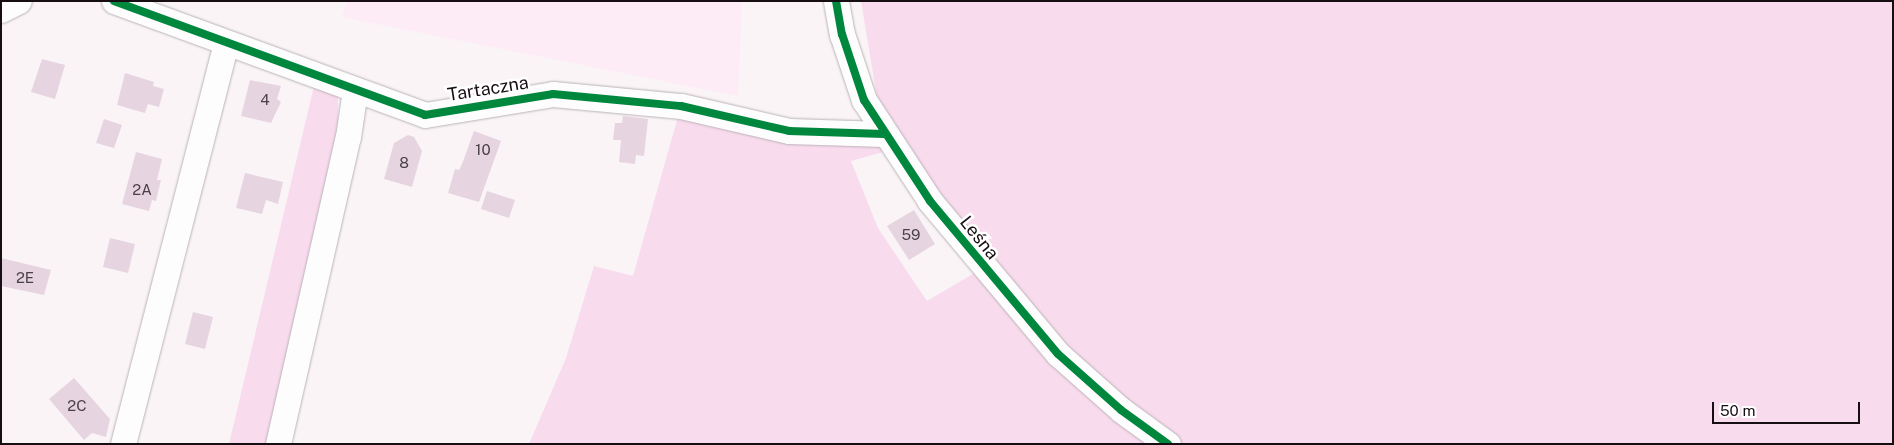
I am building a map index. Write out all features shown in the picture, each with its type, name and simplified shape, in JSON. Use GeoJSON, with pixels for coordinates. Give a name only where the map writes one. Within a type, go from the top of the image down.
{"type":"FeatureCollection","features":[{"type":"Feature","properties":{"kind":"street"},"geometry":{"type":"LineString","coordinates":[[1,10],[19,1]]}},
{"type":"Feature","properties":{"kind":"street","name":"Tartaczna"},"geometry":{"type":"LineString","coordinates":[[114,1],[425,115],[553,94],[681,106],[789,131],[884,134]]}},
{"type":"Feature","properties":{"kind":"street","name":"Leśna"},"geometry":{"type":"LineString","coordinates":[[836,1],[853,71],[864,100],[884,134],[930,201],[1058,354],[1090,385],[1168,444]]}},
{"type":"Feature","properties":{"kind":"street"},"geometry":{"type":"LineString","coordinates":[[123,444],[226,43]]}},
{"type":"Feature","properties":{"kind":"street"},"geometry":{"type":"LineString","coordinates":[[278,444],[348,137],[354,90]]}},
{"type":"Feature","properties":{"kind":"shaded area"},"geometry":{"type":"Polygon","coordinates":[[[347,1],[742,1],[738,96],[342,17],[347,1]]]}},
{"type":"Feature","properties":{"kind":"shaded area"},"geometry":{"type":"Polygon","coordinates":[[[861,1],[1893,1],[1893,444],[529,444],[566,358],[594,266],[633,276],[681,106],[883,134],[861,1]],[[894,149],[851,161],[878,228],[927,301],[983,268],[894,149]]]}},
{"type":"Feature","properties":{"kind":"shaded area"},"geometry":{"type":"Polygon","coordinates":[[[314,86],[338,94],[338,123],[270,444],[229,444],[314,86]]]}},
{"type":"Feature","properties":{"kind":"building"},"geometry":{"type":"Polygon","coordinates":[[[42,59],[65,65],[55,99],[31,92],[42,59]]]}},
{"type":"Feature","properties":{"kind":"building"},"geometry":{"type":"Polygon","coordinates":[[[125,73],[154,82],[153,86],[164,89],[159,107],[148,104],[145,113],[117,105],[125,73]]]}},
{"type":"Feature","properties":{"kind":"building"},"geometry":{"type":"Polygon","coordinates":[[[250,80],[281,86],[277,99],[281,102],[271,123],[241,116],[250,80]]]}},
{"type":"Feature","properties":{"kind":"building"},"geometry":{"type":"Polygon","coordinates":[[[623,116],[648,119],[644,156],[636,155],[635,164],[619,162],[621,140],[613,140],[615,123],[622,123],[623,116]]]}},
{"type":"Feature","properties":{"kind":"building"},"geometry":{"type":"Polygon","coordinates":[[[104,119],[122,125],[114,148],[96,143],[104,119]]]}},
{"type":"Feature","properties":{"kind":"building"},"geometry":{"type":"Polygon","coordinates":[[[474,131],[501,141],[479,202],[448,193],[455,169],[459,170],[462,164],[474,131]]]}},
{"type":"Feature","properties":{"kind":"building"},"geometry":{"type":"Polygon","coordinates":[[[408,135],[414,137],[422,151],[412,187],[384,179],[394,143],[408,135]]]}},
{"type":"Feature","properties":{"kind":"building"},"geometry":{"type":"Polygon","coordinates":[[[136,152],[162,159],[157,180],[161,180],[156,201],[152,200],[149,211],[122,204],[136,152]]]}},
{"type":"Feature","properties":{"kind":"building"},"geometry":{"type":"Polygon","coordinates":[[[245,173],[283,182],[278,204],[266,200],[262,214],[236,208],[245,173]]]}},
{"type":"Feature","properties":{"kind":"building"},"geometry":{"type":"Polygon","coordinates":[[[487,191],[515,200],[509,218],[481,209],[487,191]]]}},
{"type":"Feature","properties":{"kind":"building"},"geometry":{"type":"Polygon","coordinates":[[[914,210],[935,244],[909,260],[887,226],[914,210]]]}},
{"type":"Feature","properties":{"kind":"building"},"geometry":{"type":"Polygon","coordinates":[[[110,238],[135,244],[128,273],[103,267],[110,238]]]}},
{"type":"Feature","properties":{"kind":"building"},"geometry":{"type":"Polygon","coordinates":[[[1,258],[51,270],[44,295],[1,286],[1,258]]]}},
{"type":"Feature","properties":{"kind":"building"},"geometry":{"type":"Polygon","coordinates":[[[193,312],[213,317],[205,349],[185,344],[193,312]]]}},
{"type":"Feature","properties":{"kind":"building"},"geometry":{"type":"Polygon","coordinates":[[[74,378],[110,419],[106,437],[92,433],[84,440],[49,399],[74,378]]]}},
{"type":"Feature","properties":{"kind":"cycle path"},"geometry":{"type":"LineString","coordinates":[[114,1],[425,115],[553,94],[681,106],[789,131],[884,134]]}},
{"type":"Feature","properties":{"kind":"cycle path"},"geometry":{"type":"LineString","coordinates":[[836,1],[842,34],[864,100],[930,201],[1058,354],[1121,410],[1168,444]]}}]}
